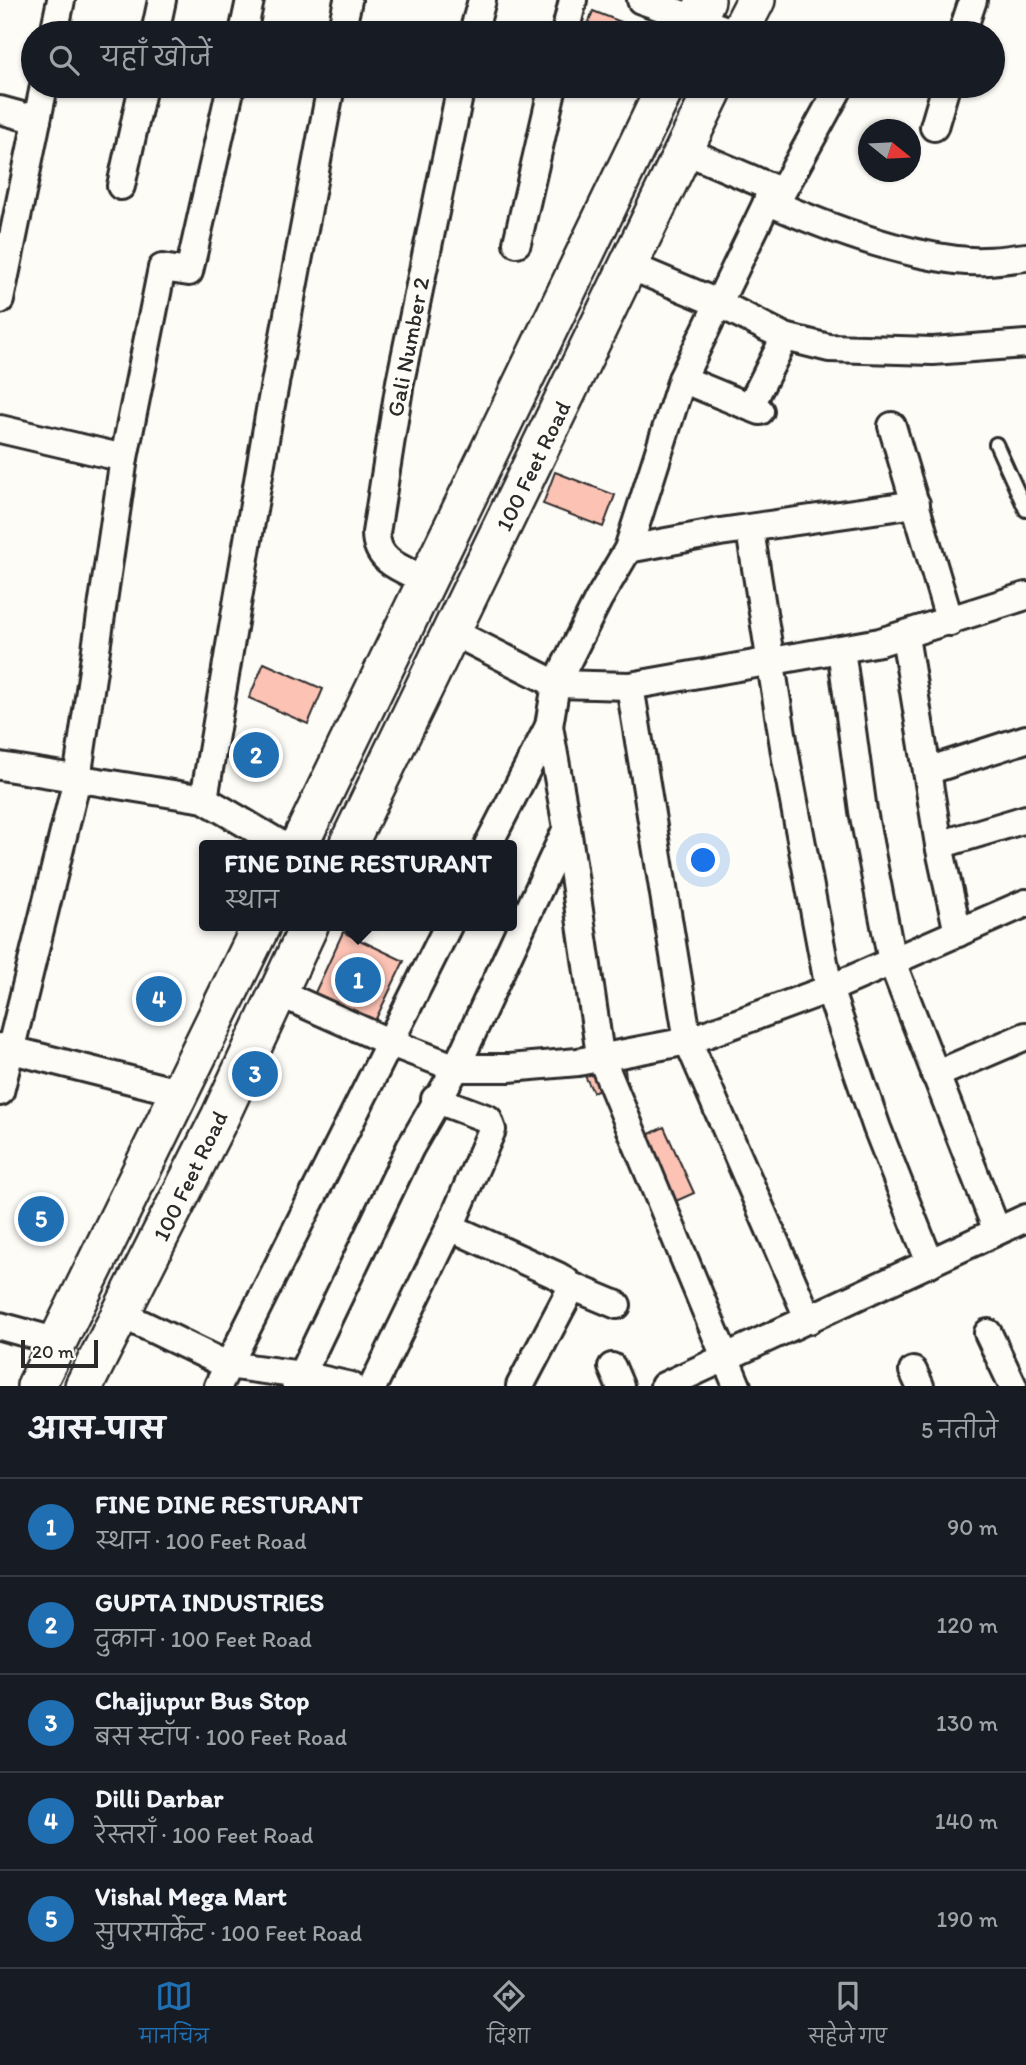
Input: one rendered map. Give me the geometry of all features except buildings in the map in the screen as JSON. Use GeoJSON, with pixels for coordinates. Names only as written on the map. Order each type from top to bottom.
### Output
{"type":"FeatureCollection","features":[{"type":"Feature","properties":{"kind":"main road"},"geometry":{"type":"LineString","coordinates":[[744,21],[756,0]]}},
{"type":"Feature","properties":{"kind":"main road","name":"100 Feet Road"},"geometry":{"type":"LineString","coordinates":[[301,840],[660,98]]}},
{"type":"Feature","properties":{"kind":"main road","name":"100 Feet Road"},"geometry":{"type":"LineString","coordinates":[[350,840],[710,98]]}},
{"type":"Feature","properties":{"kind":"main road"},"geometry":{"type":"LineString","coordinates":[[419,596],[453,632]]}},
{"type":"Feature","properties":{"kind":"main road","name":"100 Feet Road"},"geometry":{"type":"LineString","coordinates":[[36,1386],[259,931]]}},
{"type":"Feature","properties":{"kind":"main road","name":"100 Feet Road"},"geometry":{"type":"LineString","coordinates":[[85,1386],[220,1117],[307,931]]}},
{"type":"Feature","properties":{"kind":"street"},"geometry":{"type":"LineString","coordinates":[[57,21],[61,0]]}},
{"type":"Feature","properties":{"kind":"street"},"geometry":{"type":"LineString","coordinates":[[158,21],[162,0]]}},
{"type":"Feature","properties":{"kind":"street"},"geometry":{"type":"LineString","coordinates":[[246,21],[250,0]]}},
{"type":"Feature","properties":{"kind":"street"},"geometry":{"type":"LineString","coordinates":[[344,21],[348,0]]}},
{"type":"Feature","properties":{"kind":"street"},"geometry":{"type":"LineString","coordinates":[[476,21],[482,0]]}},
{"type":"Feature","properties":{"kind":"street"},"geometry":{"type":"LineString","coordinates":[[568,21],[573,0]]}},
{"type":"Feature","properties":{"kind":"street"},"geometry":{"type":"LineString","coordinates":[[641,0],[698,18]]}},
{"type":"Feature","properties":{"kind":"street"},"geometry":{"type":"LineString","coordinates":[[966,21],[973,0]]}},
{"type":"Feature","properties":{"kind":"street"},"geometry":{"type":"LineString","coordinates":[[0,300],[42,98]]}},
{"type":"Feature","properties":{"kind":"street"},"geometry":{"type":"LineString","coordinates":[[121,186],[140,98]]}},
{"type":"Feature","properties":{"kind":"street"},"geometry":{"type":"LineString","coordinates":[[0,1092],[5,1048],[77,779],[124,458],[162,268],[189,272],[228,98]]}},
{"type":"Feature","properties":{"kind":"street"},"geometry":{"type":"LineString","coordinates":[[204,799],[270,410],[329,98]]}},
{"type":"Feature","properties":{"kind":"street","name":"Gali Number 2"},"geometry":{"type":"LineString","coordinates":[[419,596],[382,557],[376,548],[376,533],[400,382],[459,98]]}},
{"type":"Feature","properties":{"kind":"street"},"geometry":{"type":"LineString","coordinates":[[517,243],[550,98]]}},
{"type":"Feature","properties":{"kind":"street"},"geometry":{"type":"LineString","coordinates":[[491,840],[549,726],[556,684],[598,600],[628,549],[682,379],[771,195],[782,192],[833,98]]}},
{"type":"Feature","properties":{"kind":"street"},"geometry":{"type":"LineString","coordinates":[[934,127],[942,98]]}},
{"type":"Feature","properties":{"kind":"street"},"geometry":{"type":"LineString","coordinates":[[0,110],[37,120]]}},
{"type":"Feature","properties":{"kind":"street"},"geometry":{"type":"LineString","coordinates":[[686,151],[847,233],[957,260],[991,261],[1026,257]]}},
{"type":"Feature","properties":{"kind":"street"},"geometry":{"type":"LineString","coordinates":[[630,266],[720,303],[785,338],[829,348],[933,351],[1026,344]]}},
{"type":"Feature","properties":{"kind":"street"},"geometry":{"type":"LineString","coordinates":[[682,379],[755,409],[785,338]]}},
{"type":"Feature","properties":{"kind":"street"},"geometry":{"type":"LineString","coordinates":[[892,426],[950,622]]}},
{"type":"Feature","properties":{"kind":"street"},"geometry":{"type":"LineString","coordinates":[[0,429],[124,458]]}},
{"type":"Feature","properties":{"kind":"street"},"geometry":{"type":"LineString","coordinates":[[628,549],[916,504]]}},
{"type":"Feature","properties":{"kind":"street"},"geometry":{"type":"LineString","coordinates":[[750,530],[808,891],[829,989],[877,1128],[930,1263]]}},
{"type":"Feature","properties":{"kind":"street"},"geometry":{"type":"LineString","coordinates":[[453,632],[556,684],[630,686],[905,636],[1026,596]]}},
{"type":"Feature","properties":{"kind":"street"},"geometry":{"type":"LineString","coordinates":[[905,636],[939,845],[958,933]]}},
{"type":"Feature","properties":{"kind":"street"},"geometry":{"type":"LineString","coordinates":[[841,649],[863,811],[892,962],[997,1231]]}},
{"type":"Feature","properties":{"kind":"street"},"geometry":{"type":"LineString","coordinates":[[630,686],[688,1041],[809,1320]]}},
{"type":"Feature","properties":{"kind":"street"},"geometry":{"type":"LineString","coordinates":[[549,726],[567,828],[600,1055],[737,1386]]}},
{"type":"Feature","properties":{"kind":"street"},"geometry":{"type":"LineString","coordinates":[[926,771],[1026,739]]}},
{"type":"Feature","properties":{"kind":"street"},"geometry":{"type":"LineString","coordinates":[[0,766],[204,799],[274,840]]}},
{"type":"Feature","properties":{"kind":"street"},"geometry":{"type":"LineString","coordinates":[[939,845],[1026,819]]}},
{"type":"Feature","properties":{"kind":"street"},"geometry":{"type":"LineString","coordinates":[[299,1380],[435,1100],[456,1068],[567,828]]}},
{"type":"Feature","properties":{"kind":"street"},"geometry":{"type":"LineString","coordinates":[[277,992],[391,1043],[456,1068],[509,1068],[578,1062],[600,1055],[688,1041],[829,989],[1026,903]]}},
{"type":"Feature","properties":{"kind":"street"},"geometry":{"type":"LineString","coordinates":[[223,1376],[446,931]]}},
{"type":"Feature","properties":{"kind":"street"},"geometry":{"type":"LineString","coordinates":[[935,1075],[1026,1036]]}},
{"type":"Feature","properties":{"kind":"street"},"geometry":{"type":"LineString","coordinates":[[5,1048],[162,1088]]}},
{"type":"Feature","properties":{"kind":"street"},"geometry":{"type":"LineString","coordinates":[[373,1386],[450,1227],[493,1126],[488,1119],[435,1100]]}},
{"type":"Feature","properties":{"kind":"street"},"geometry":{"type":"LineString","coordinates":[[664,1386],[1026,1218]]}},
{"type":"Feature","properties":{"kind":"street"},"geometry":{"type":"LineString","coordinates":[[450,1227],[558,1276],[569,1285],[617,1305]]}},
{"type":"Feature","properties":{"kind":"street"},"geometry":{"type":"LineString","coordinates":[[520,1386],[570,1291],[569,1285]]}},
{"type":"Feature","properties":{"kind":"street"},"geometry":{"type":"LineString","coordinates":[[121,1314],[223,1376],[351,1386]]}},
{"type":"Feature","properties":{"kind":"street"},"geometry":{"type":"LineString","coordinates":[[0,1326],[59,1342]]}},
{"type":"Feature","properties":{"kind":"street"},"geometry":{"type":"LineString","coordinates":[[988,1333],[1013,1386]]}},
{"type":"Feature","properties":{"kind":"lane"},"geometry":{"type":"LineString","coordinates":[[996,444],[1026,510]]}},
{"type":"Feature","properties":{"kind":"place","name":"GUPTA INDUSTRIES"},"geometry":{"type":"Point","coordinates":[256,755]}},
{"type":"Feature","properties":{"kind":"place","name":"FINE DINE RESTURANT"},"geometry":{"type":"Point","coordinates":[358,980]}},
{"type":"Feature","properties":{"kind":"place","name":"Dilli Darbar"},"geometry":{"type":"Point","coordinates":[159,999]}},
{"type":"Feature","properties":{"kind":"place","name":"Chajjupur Bus Stop"},"geometry":{"type":"Point","coordinates":[255,1074]}},
{"type":"Feature","properties":{"kind":"place","name":"Vishal Mega Mart"},"geometry":{"type":"Point","coordinates":[41,1219]}}]}
